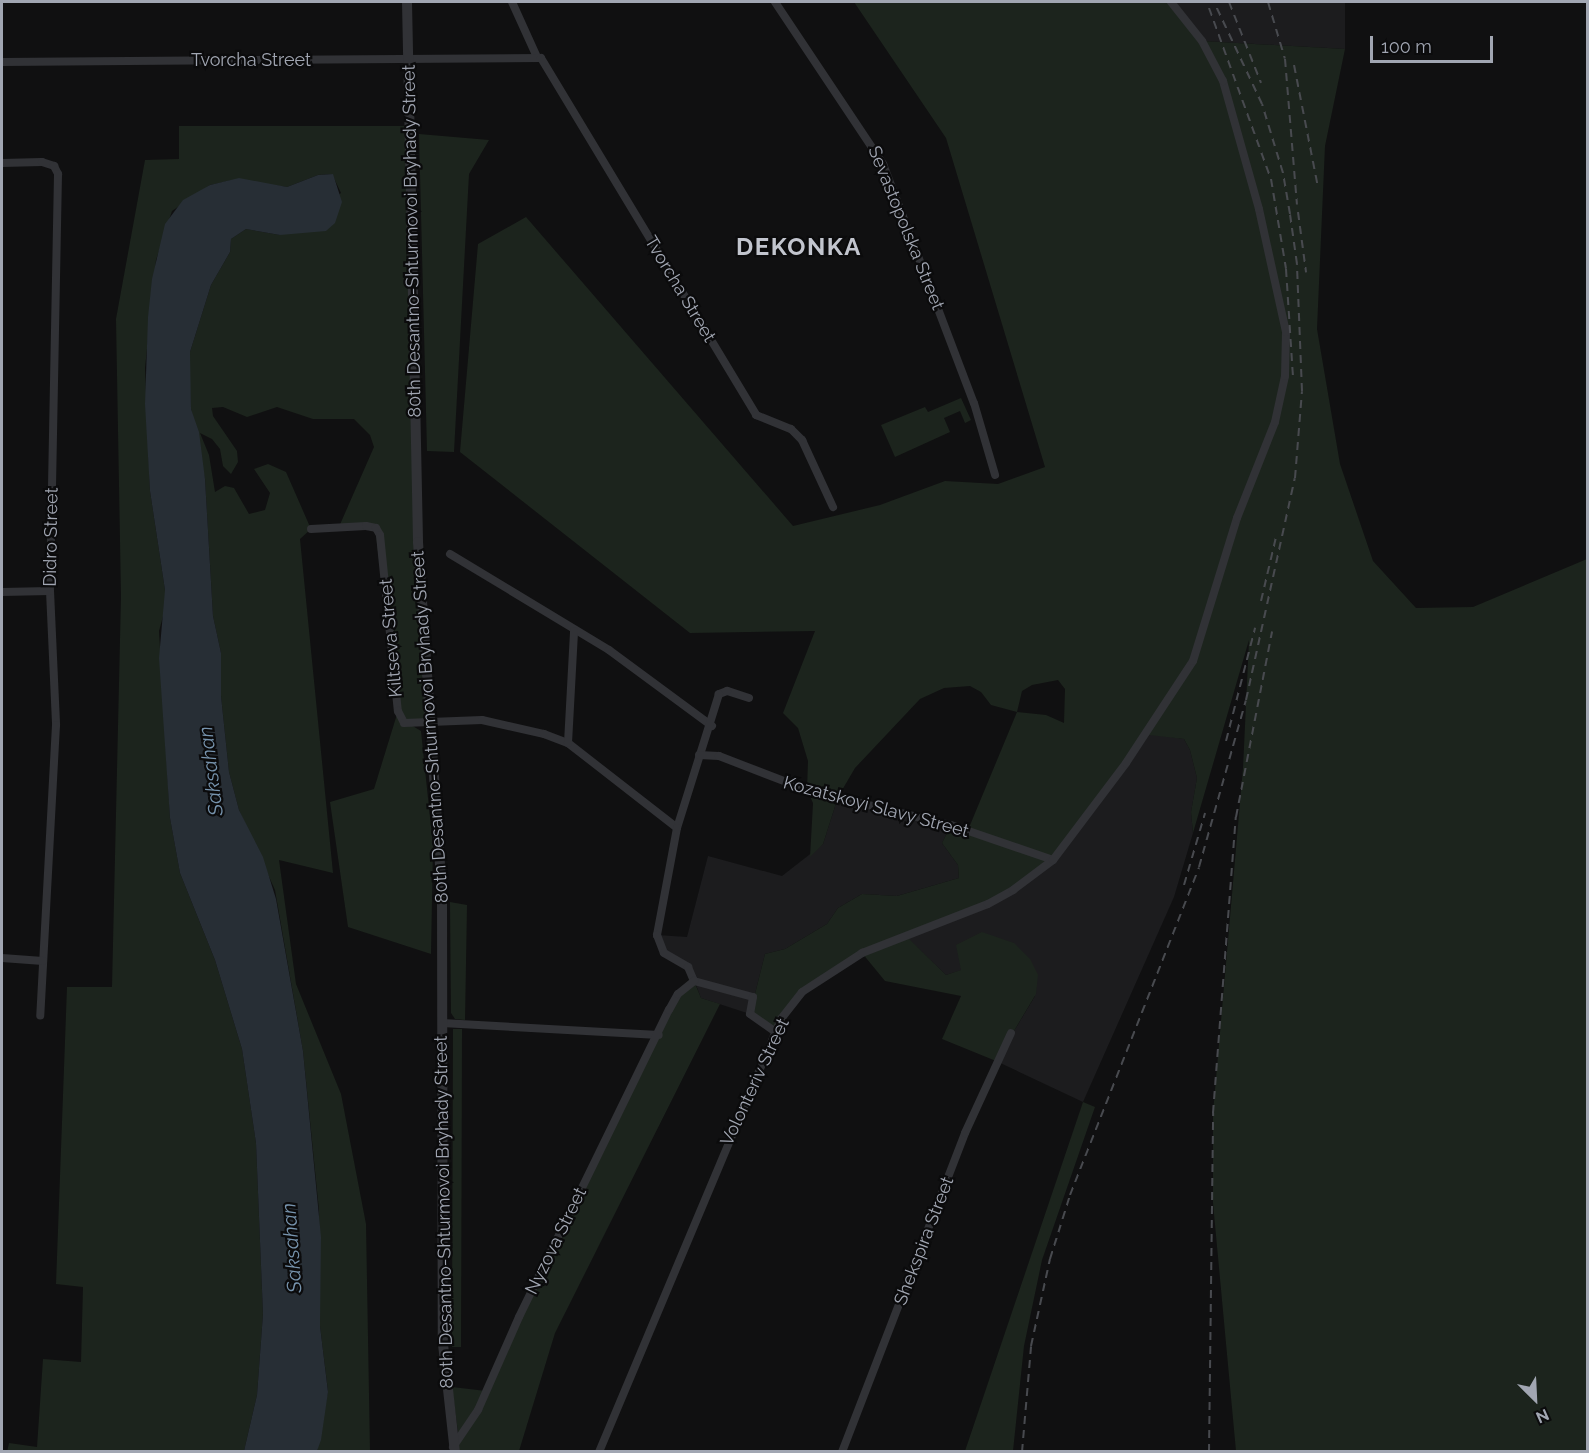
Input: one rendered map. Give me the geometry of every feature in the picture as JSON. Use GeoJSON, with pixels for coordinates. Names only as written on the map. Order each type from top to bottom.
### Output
{"type":"FeatureCollection","features":[{"type":"Feature","properties":{"kind":"street","name":"80th Desantno-Shturmovoi Bryhady Street"},"geometry":{"type":"LineString","coordinates":[[407,2],[418,542],[432,722],[442,897],[443,1344],[454,1449]]}},
{"type":"Feature","properties":{"kind":"street","name":"Tvorcha Street"},"geometry":{"type":"LineString","coordinates":[[512,2],[537,57]]}},
{"type":"Feature","properties":{"kind":"street","name":"Sevastopolska Street"},"geometry":{"type":"LineString","coordinates":[[775,2],[883,164],[974,403],[995,475]]}},
{"type":"Feature","properties":{"kind":"street","name":"Volonteriv Street"},"geometry":{"type":"LineString","coordinates":[[599,1452],[774,1031],[802,992],[852,958],[987,904],[1013,890],[1053,860],[1126,763],[1193,661],[1237,518],[1275,422],[1285,376],[1286,333],[1274,270],[1223,81],[1202,41],[1171,2]]}},
{"type":"Feature","properties":{"kind":"street","name":"Tvorcha Street"},"geometry":{"type":"LineString","coordinates":[[2,62],[537,57],[546,62],[756,415],[791,429],[802,440],[833,507]]}},
{"type":"Feature","properties":{"kind":"street","name":"Didro Street"},"geometry":{"type":"LineString","coordinates":[[2,163],[42,162],[54,166],[58,174],[50,591],[56,725],[40,1016]]}},
{"type":"Feature","properties":{"kind":"street","name":"Kiltseva Street"},"geometry":{"type":"LineString","coordinates":[[311,529],[366,526],[375,528],[381,535],[400,719],[411,724],[482,720],[544,734],[568,743],[677,828]]}},
{"type":"Feature","properties":{"kind":"street"},"geometry":{"type":"LineString","coordinates":[[450,554],[574,632],[609,650],[712,726]]}},
{"type":"Feature","properties":{"kind":"street"},"geometry":{"type":"LineString","coordinates":[[2,592],[50,591]]}},
{"type":"Feature","properties":{"kind":"street"},"geometry":{"type":"LineString","coordinates":[[568,743],[574,632]]}},
{"type":"Feature","properties":{"kind":"street"},"geometry":{"type":"LineString","coordinates":[[750,698],[722,692],[712,726],[699,755],[677,828],[657,935],[664,953],[688,967],[694,981],[753,997],[750,1014],[774,1031]]}},
{"type":"Feature","properties":{"kind":"street","name":"Kozatskoyi Slavy Street"},"geometry":{"type":"LineString","coordinates":[[699,755],[718,756],[807,790],[951,825],[1053,860]]}},
{"type":"Feature","properties":{"kind":"street"},"geometry":{"type":"LineString","coordinates":[[2,958],[43,961]]}},
{"type":"Feature","properties":{"kind":"street","name":"Nyzova Street"},"geometry":{"type":"LineString","coordinates":[[454,1449],[478,1410],[519,1317],[678,994],[694,981]]}},
{"type":"Feature","properties":{"kind":"street"},"geometry":{"type":"LineString","coordinates":[[442,1023],[659,1035]]}},
{"type":"Feature","properties":{"kind":"street","name":"Shekspira Street"},"geometry":{"type":"LineString","coordinates":[[842,1452],[965,1133],[1011,1034]]}},
{"type":"Feature","properties":{"kind":"shaded area"},"geometry":{"type":"Polygon","coordinates":[[[854,2],[1171,2],[1202,41],[1345,49],[1325,146],[1317,329],[1340,464],[1373,561],[1416,608],[1473,607],[1587,559],[1587,1451],[1236,1451],[1213,1203],[1213,1113],[1243,768],[1249,640],[1193,833],[1191,812],[1197,778],[1190,750],[1184,739],[1149,735],[1066,846],[1013,890],[905,935],[946,975],[961,970],[956,945],[982,932],[1014,943],[1030,959],[1038,975],[1036,994],[996,1061],[942,1039],[961,996],[885,981],[862,953],[802,992],[774,1031],[750,1014],[765,954],[785,949],[827,924],[838,908],[862,894],[897,896],[959,878],[958,865],[942,843],[951,825],[968,830],[1017,712],[991,705],[981,692],[970,686],[944,688],[920,699],[855,768],[838,797],[823,844],[810,857],[813,803],[807,790],[808,761],[798,728],[783,713],[815,631],[690,633],[460,452],[478,244],[526,217],[793,526],[880,505],[945,481],[998,484],[1045,467],[946,138],[854,2]],[[1058,680],[1032,685],[1022,691],[1017,712],[1046,715],[1064,723],[1065,689],[1058,680]]]}},
{"type":"Feature","properties":{"kind":"shaded area"},"geometry":{"type":"Polygon","coordinates":[[[1169,2],[1345,2],[1345,49],[1202,41],[1169,2]]]}},
{"type":"Feature","properties":{"kind":"shaded area"},"geometry":{"type":"Polygon","coordinates":[[[179,126],[410,126],[416,454],[432,722],[411,725],[421,731],[433,846],[431,954],[348,927],[330,802],[374,789],[398,711],[375,528],[338,529],[374,447],[370,435],[354,419],[313,419],[277,407],[247,417],[223,407],[212,408],[213,416],[237,451],[238,462],[231,474],[223,466],[220,449],[212,439],[200,433],[209,455],[215,492],[225,486],[234,488],[249,514],[265,510],[270,493],[254,469],[268,464],[286,472],[311,529],[300,539],[333,873],[279,860],[296,984],[341,1094],[366,1224],[370,1451],[317,1451],[328,1391],[320,1326],[319,1210],[303,1051],[275,890],[239,810],[229,772],[221,696],[221,653],[213,616],[205,479],[191,409],[189,369],[190,352],[211,285],[230,252],[231,239],[246,229],[280,235],[341,193],[332,174],[318,175],[287,187],[233,180],[210,185],[172,211],[156,260],[145,368],[150,491],[165,590],[165,609],[159,631],[170,818],[180,873],[215,960],[242,1049],[256,1143],[263,1314],[257,1395],[244,1451],[7,1452],[9,1443],[37,1447],[43,1359],[81,1362],[83,1287],[56,1284],[67,987],[112,987],[121,596],[116,319],[145,160],[179,159],[179,126]]]}},
{"type":"Feature","properties":{"kind":"shaded area"},"geometry":{"type":"Polygon","coordinates":[[[419,134],[489,140],[469,174],[454,452],[427,451],[419,134]]]}},
{"type":"Feature","properties":{"kind":"shaded area"},"geometry":{"type":"Polygon","coordinates":[[[961,398],[971,420],[965,423],[960,411],[944,418],[950,432],[895,457],[881,425],[925,407],[928,412],[961,398]]]}},
{"type":"Feature","properties":{"kind":"shaded area"},"geometry":{"type":"Polygon","coordinates":[[[1146,733],[1184,739],[1190,750],[1197,778],[1191,812],[1193,833],[1174,897],[1083,1102],[996,1061],[1035,996],[962,970],[946,975],[904,935],[1146,733]]]}},
{"type":"Feature","properties":{"kind":"shaded area"},"geometry":{"type":"Polygon","coordinates":[[[838,797],[951,825],[942,843],[958,865],[959,878],[897,896],[862,894],[838,908],[827,924],[785,949],[765,954],[750,1014],[701,998],[691,972],[671,960],[657,935],[687,937],[708,856],[782,876],[823,844],[838,797]]]}},
{"type":"Feature","properties":{"kind":"shaded area"},"geometry":{"type":"Polygon","coordinates":[[[450,902],[467,905],[465,1020],[455,1019],[451,1013],[450,902]]]}},
{"type":"Feature","properties":{"kind":"shaded area"},"geometry":{"type":"Polygon","coordinates":[[[694,981],[701,998],[720,1004],[555,1333],[519,1451],[455,1451],[458,1432],[452,1387],[486,1391],[669,1010],[694,981]]]}},
{"type":"Feature","properties":{"kind":"shaded area"},"geometry":{"type":"Polygon","coordinates":[[[453,1029],[462,1029],[461,1347],[452,1347],[453,1029]]]}},
{"type":"Feature","properties":{"kind":"shaded area"},"geometry":{"type":"Polygon","coordinates":[[[1083,1102],[1095,1107],[1042,1260],[1024,1346],[1013,1451],[965,1451],[1083,1102]]]}},
{"type":"Feature","properties":{"kind":"water","name":"Saksahan"},"geometry":{"type":"Polygon","coordinates":[[[333,174],[342,202],[335,223],[326,231],[280,235],[246,229],[231,239],[230,252],[211,285],[190,352],[191,409],[199,432],[205,479],[213,616],[221,653],[221,696],[229,772],[239,810],[263,857],[276,899],[303,1051],[321,1237],[320,1326],[328,1392],[321,1440],[317,1451],[244,1451],[257,1395],[263,1314],[256,1143],[242,1049],[215,960],[180,873],[170,818],[159,658],[165,590],[150,491],[145,404],[148,317],[152,279],[165,224],[183,200],[210,185],[239,178],[287,187],[318,175],[333,174]]]}},
{"type":"Feature","properties":{"kind":"railway"},"geometry":{"type":"LineString","coordinates":[[1022,1452],[1031,1346],[1050,1259],[1070,1195],[1199,867],[1246,700],[1295,478],[1302,391],[1297,264],[1290,214],[1283,173],[1262,104],[1214,2]]}},
{"type":"Feature","properties":{"kind":"railway"},"geometry":{"type":"LineString","coordinates":[[1229,2],[1261,83]]}},
{"type":"Feature","properties":{"kind":"railway"},"geometry":{"type":"LineString","coordinates":[[1268,2],[1285,59],[1297,205]]}},
{"type":"Feature","properties":{"kind":"railway"},"geometry":{"type":"LineString","coordinates":[[1209,8],[1271,179],[1286,269],[1293,376]]}},
{"type":"Feature","properties":{"kind":"railway"},"geometry":{"type":"LineString","coordinates":[[1294,65],[1318,187]]}},
{"type":"Feature","properties":{"kind":"railway"},"geometry":{"type":"LineString","coordinates":[[1298,212],[1306,272]]}},
{"type":"Feature","properties":{"kind":"railway"},"geometry":{"type":"LineString","coordinates":[[1261,601],[1276,537]]}},
{"type":"Feature","properties":{"kind":"railway"},"geometry":{"type":"LineString","coordinates":[[1226,741],[1255,628]]}},
{"type":"Feature","properties":{"kind":"railway"},"geometry":{"type":"LineString","coordinates":[[1209,1452],[1213,1113],[1236,817],[1272,631]]}},
{"type":"Feature","properties":{"kind":"railway"},"geometry":{"type":"LineString","coordinates":[[1184,885],[1205,813]]}},
{"type":"Feature","properties":{"kind":"district","name":"DEKONKA"},"geometry":{"type":"Point","coordinates":[799,247]}}]}
